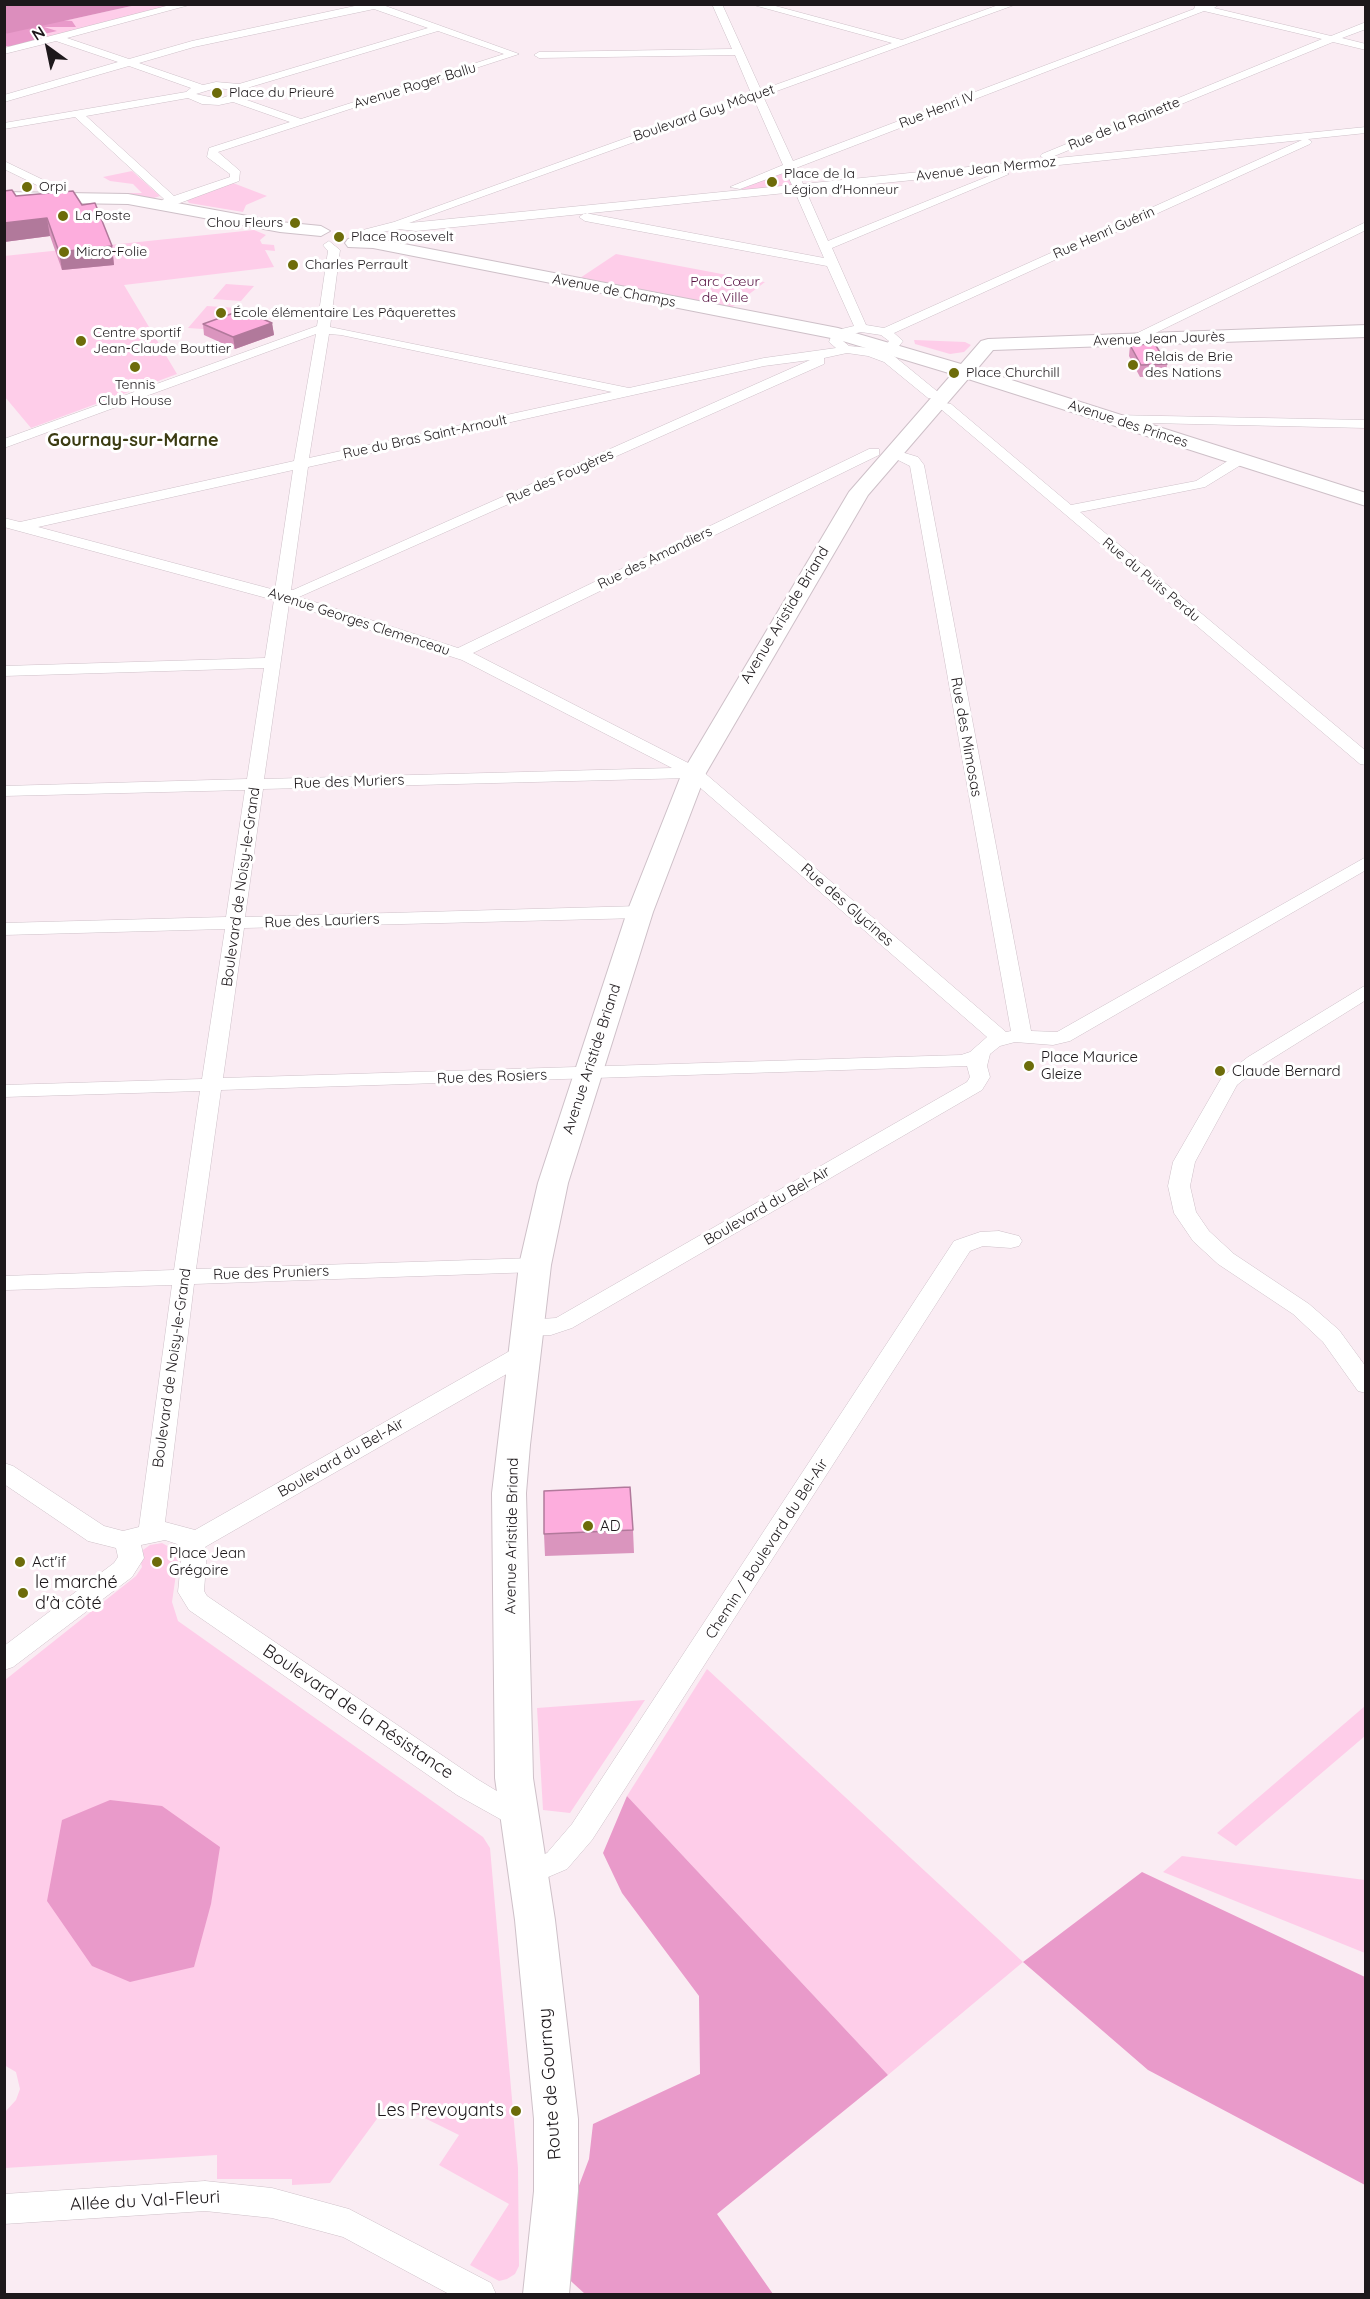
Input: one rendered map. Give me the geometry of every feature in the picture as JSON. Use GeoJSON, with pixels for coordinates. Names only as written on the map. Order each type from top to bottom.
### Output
{"type":"FeatureCollection","features":[{"type":"Feature","properties":{"kind":"main road"},"geometry":{"type":"LineString","coordinates":[[8,201],[36,197],[166,203],[280,227],[362,239]]}},
{"type":"Feature","properties":{"kind":"main road"},"geometry":{"type":"LineString","coordinates":[[8,201],[63,199]]}},
{"type":"Feature","properties":{"kind":"main road","name":"Avenue de Champs"},"geometry":{"type":"LineString","coordinates":[[362,239],[840,345],[888,340]]}},
{"type":"Feature","properties":{"kind":"main road","name":"Avenue Jean Jaurès"},"geometry":{"type":"LineString","coordinates":[[988,345],[1365,331]]}},
{"type":"Feature","properties":{"kind":"main road","name":"Avenue des Princes"},"geometry":{"type":"LineString","coordinates":[[888,340],[964,371],[1365,500]]}},
{"type":"Feature","properties":{"kind":"main road","name":"Avenue Aristide Briand"},"geometry":{"type":"LineString","coordinates":[[527,1874],[518,1818],[511,1716],[509,1493],[524,1341],[535,1265],[553,1183],[586,1074],[640,912],[694,773],[859,492],[882,458],[938,401],[988,345]]}},
{"type":"Feature","properties":{"kind":"main road","name":"Route de Gournay"},"geometry":{"type":"LineString","coordinates":[[527,1874],[535,1920],[556,2119],[556,2191],[546,2295]]}},
{"type":"Feature","properties":{"kind":"street"},"geometry":{"type":"LineString","coordinates":[[4,51],[188,4]]}},
{"type":"Feature","properties":{"kind":"street"},"geometry":{"type":"LineString","coordinates":[[717,4],[861,328],[888,340]]}},
{"type":"Feature","properties":{"kind":"street"},"geometry":{"type":"LineString","coordinates":[[755,4],[902,44]]}},
{"type":"Feature","properties":{"kind":"street"},"geometry":{"type":"LineString","coordinates":[[971,4],[994,10]]}},
{"type":"Feature","properties":{"kind":"street","name":"Boulevard Guy Môquet"},"geometry":{"type":"LineString","coordinates":[[398,225],[404,220],[1012,4]]}},
{"type":"Feature","properties":{"kind":"street"},"geometry":{"type":"LineString","coordinates":[[1186,4],[1365,47]]}},
{"type":"Feature","properties":{"kind":"street","name":"Rue Henri IV"},"geometry":{"type":"LineString","coordinates":[[710,197],[1215,4]]}},
{"type":"Feature","properties":{"kind":"street"},"geometry":{"type":"LineString","coordinates":[[4,99],[247,31],[371,5],[526,55],[738,52]]}},
{"type":"Feature","properties":{"kind":"street","name":"Rue de la Rainette"},"geometry":{"type":"LineString","coordinates":[[826,246],[1365,25]]}},
{"type":"Feature","properties":{"kind":"street"},"geometry":{"type":"LineString","coordinates":[[55,37],[200,87],[224,85],[239,87],[437,28]]}},
{"type":"Feature","properties":{"kind":"street","name":"Avenue Roger Ballu"},"geometry":{"type":"LineString","coordinates":[[166,203],[235,179],[236,173],[211,155],[213,150],[498,60],[526,55]]}},
{"type":"Feature","properties":{"kind":"street"},"geometry":{"type":"LineString","coordinates":[[4,126],[189,95],[200,87]]}},
{"type":"Feature","properties":{"kind":"street"},"geometry":{"type":"LineString","coordinates":[[189,95],[196,100],[210,102],[235,99],[245,92],[239,87]]}},
{"type":"Feature","properties":{"kind":"street"},"geometry":{"type":"LineString","coordinates":[[235,99],[300,122]]}},
{"type":"Feature","properties":{"kind":"street"},"geometry":{"type":"LineString","coordinates":[[78,114],[166,203]]}},
{"type":"Feature","properties":{"kind":"street","name":"Rue Henri Guérin"},"geometry":{"type":"LineString","coordinates":[[888,340],[1355,120]]}},
{"type":"Feature","properties":{"kind":"street","name":"Avenue Jean Mermoz"},"geometry":{"type":"LineString","coordinates":[[398,225],[416,227],[1365,130]]}},
{"type":"Feature","properties":{"kind":"street"},"geometry":{"type":"LineString","coordinates":[[4,164],[56,190],[63,199]]}},
{"type":"Feature","properties":{"kind":"street"},"geometry":{"type":"LineString","coordinates":[[560,212],[832,263]]}},
{"type":"Feature","properties":{"kind":"street"},"geometry":{"type":"LineString","coordinates":[[362,239],[398,225]]}},
{"type":"Feature","properties":{"kind":"street"},"geometry":{"type":"LineString","coordinates":[[1130,340],[1365,225]]}},
{"type":"Feature","properties":{"kind":"street","name":"Boulevard de Noisy-le-Grand"},"geometry":{"type":"LineString","coordinates":[[4,1660],[128,1566],[131,1558],[128,1543],[141,1535],[184,1275],[334,255],[328,233]]}},
{"type":"Feature","properties":{"kind":"street"},"geometry":{"type":"LineString","coordinates":[[840,345],[861,328]]}},
{"type":"Feature","properties":{"kind":"street"},"geometry":{"type":"LineString","coordinates":[[4,444],[307,330],[322,329],[630,392]]}},
{"type":"Feature","properties":{"kind":"street"},"geometry":{"type":"LineString","coordinates":[[840,345],[870,352],[888,340]]}},
{"type":"Feature","properties":{"kind":"street","name":"Rue du Bras Saint-Arnoult"},"geometry":{"type":"LineString","coordinates":[[4,530],[840,345]]}},
{"type":"Feature","properties":{"kind":"street","name":"Rue des Fougères"},"geometry":{"type":"LineString","coordinates":[[282,597],[298,594],[840,345]]}},
{"type":"Feature","properties":{"kind":"street","name":"Rue du Puits Perdu"},"geometry":{"type":"LineString","coordinates":[[870,352],[889,358],[1365,760]]}},
{"type":"Feature","properties":{"kind":"street"},"geometry":{"type":"LineString","coordinates":[[1111,419],[1365,424]]}},
{"type":"Feature","properties":{"kind":"street","name":"Rue des Amandiers"},"geometry":{"type":"LineString","coordinates":[[459,654],[852,462],[882,458]]}},
{"type":"Feature","properties":{"kind":"street","name":"Rue des Mimosas"},"geometry":{"type":"LineString","coordinates":[[882,458],[913,460],[917,465],[1022,1036]]}},
{"type":"Feature","properties":{"kind":"street"},"geometry":{"type":"LineString","coordinates":[[1068,510],[1200,484],[1239,460]]}},
{"type":"Feature","properties":{"kind":"street","name":"Avenue Georges Clemenceau"},"geometry":{"type":"LineString","coordinates":[[4,522],[282,597],[459,654],[694,773]]}},
{"type":"Feature","properties":{"kind":"street"},"geometry":{"type":"LineString","coordinates":[[4,671],[273,663]]}},
{"type":"Feature","properties":{"kind":"street","name":"Rue des Muriers"},"geometry":{"type":"LineString","coordinates":[[4,791],[694,773]]}},
{"type":"Feature","properties":{"kind":"street","name":"Rue des Glycines"},"geometry":{"type":"LineString","coordinates":[[694,773],[1000,1038]]}},
{"type":"Feature","properties":{"kind":"street"},"geometry":{"type":"LineString","coordinates":[[979,1056],[984,1047],[1000,1038],[1022,1036],[1053,1039],[1068,1034],[1365,862]]}},
{"type":"Feature","properties":{"kind":"street","name":"Rue des Lauriers"},"geometry":{"type":"LineString","coordinates":[[4,929],[640,912]]}},
{"type":"Feature","properties":{"kind":"street"},"geometry":{"type":"LineString","coordinates":[[1365,991],[1255,1061],[1229,1081],[1184,1162],[1179,1186],[1185,1213],[1201,1236],[1226,1259],[1300,1309],[1331,1336],[1365,1385]]}},
{"type":"Feature","properties":{"kind":"street","name":"Rue des Rosiers"},"geometry":{"type":"LineString","coordinates":[[4,1091],[962,1062],[979,1056]]}},
{"type":"Feature","properties":{"kind":"street","name":"Boulevard du Bel-Air"},"geometry":{"type":"LineString","coordinates":[[191,1544],[524,1341],[564,1323],[975,1086],[980,1077],[977,1066],[979,1056]]}},
{"type":"Feature","properties":{"kind":"street","name":"Chemin / Boulevard du Bel-Air"},"geometry":{"type":"LineString","coordinates":[[527,1874],[557,1861],[582,1832],[962,1246],[980,1239],[999,1238],[1011,1241]]}},
{"type":"Feature","properties":{"kind":"street","name":"Rue des Pruniers"},"geometry":{"type":"LineString","coordinates":[[5,1281],[535,1265]]}},
{"type":"Feature","properties":{"kind":"street"},"geometry":{"type":"LineString","coordinates":[[4,1472],[97,1534],[115,1539],[177,1533],[186,1537],[191,1544]]}},
{"type":"Feature","properties":{"kind":"street","name":"Boulevard de la Résistance"},"geometry":{"type":"LineString","coordinates":[[191,1544],[195,1557],[190,1580],[191,1592],[198,1603],[457,1780],[518,1818]]}},
{"type":"Feature","properties":{"kind":"street","name":"Allée du Val-Fleuri"},"geometry":{"type":"LineString","coordinates":[[4,2209],[205,2196],[272,2203],[349,2224],[480,2295]]}},
{"type":"Feature","properties":{"kind":"green space"},"geometry":{"type":"Polygon","coordinates":[[[136,5],[180,5],[5,50],[4,34],[136,5]]]}},
{"type":"Feature","properties":{"kind":"green space"},"geometry":{"type":"Polygon","coordinates":[[[132,171],[160,196],[154,198],[105,193],[142,193],[133,184],[110,181],[103,177],[132,171]]]}},
{"type":"Feature","properties":{"kind":"green space"},"geometry":{"type":"Polygon","coordinates":[[[780,173],[787,174],[792,185],[746,191],[741,189],[780,173]]]}},
{"type":"Feature","properties":{"kind":"green space"},"geometry":{"type":"Polygon","coordinates":[[[233,183],[267,196],[246,205],[243,212],[189,203],[186,199],[233,183]]]}},
{"type":"Feature","properties":{"kind":"green space","name":"Centre sportif Jean-Claude Bouttier"},"geometry":{"type":"Polygon","coordinates":[[[254,230],[266,235],[260,240],[262,244],[274,245],[275,251],[265,250],[274,267],[124,285],[177,374],[31,428],[5,397],[4,256],[254,230]]]}},
{"type":"Feature","properties":{"kind":"green space","name":"Parc Cœur de Ville"},"geometry":{"type":"Polygon","coordinates":[[[616,254],[765,282],[731,308],[580,278],[616,254]]]}},
{"type":"Feature","properties":{"kind":"green space"},"geometry":{"type":"Polygon","coordinates":[[[226,284],[254,286],[241,301],[213,299],[226,284]]]}},
{"type":"Feature","properties":{"kind":"green space"},"geometry":{"type":"Polygon","coordinates":[[[207,306],[236,308],[217,330],[188,328],[207,306]]]}},
{"type":"Feature","properties":{"kind":"green space"},"geometry":{"type":"Polygon","coordinates":[[[914,340],[965,342],[971,345],[964,352],[950,354],[915,344],[914,340]]]}},
{"type":"Feature","properties":{"kind":"green space"},"geometry":{"type":"Polygon","coordinates":[[[162,1543],[171,1548],[178,1560],[172,1602],[178,1621],[483,1837],[490,1848],[518,2168],[519,2266],[515,2274],[507,2279],[499,2281],[470,2265],[509,2204],[439,2165],[459,2135],[390,2101],[330,2183],[292,2185],[292,2179],[217,2179],[217,2155],[5,2168],[5,2112],[16,2100],[20,2089],[16,2072],[4,2065],[5,1680],[136,1576],[142,1567],[140,1560],[143,1550],[150,1545],[162,1543]]]}},
{"type":"Feature","properties":{"kind":"green space"},"geometry":{"type":"Polygon","coordinates":[[[707,1669],[1023,1962],[888,2075],[627,1796],[707,1669]]]}},
{"type":"Feature","properties":{"kind":"green space"},"geometry":{"type":"Polygon","coordinates":[[[645,1700],[570,1813],[543,1810],[537,1708],[645,1700]]]}},
{"type":"Feature","properties":{"kind":"green space"},"geometry":{"type":"Polygon","coordinates":[[[1365,1706],[1365,1736],[1236,1846],[1217,1833],[1365,1706]]]}},
{"type":"Feature","properties":{"kind":"green space"},"geometry":{"type":"Polygon","coordinates":[[[1182,1856],[1365,1880],[1365,1953],[1163,1872],[1182,1856]]]}},
{"type":"Feature","properties":{"kind":"shaded area"},"geometry":{"type":"Polygon","coordinates":[[[5,4],[136,5],[5,34],[5,4]]]}},
{"type":"Feature","properties":{"kind":"shaded area"},"geometry":{"type":"Polygon","coordinates":[[[59,20],[72,21],[76,27],[44,27],[57,31],[44,34],[29,30],[36,35],[36,40],[5,46],[5,34],[11,31],[59,20]]]}},
{"type":"Feature","properties":{"kind":"shaded area"},"geometry":{"type":"Polygon","coordinates":[[[627,1796],[888,2075],[717,2214],[773,2294],[585,2294],[550,2262],[589,2159],[593,2124],[700,2074],[699,1996],[622,1893],[603,1853],[627,1796]]]}},
{"type":"Feature","properties":{"kind":"shaded area"},"geometry":{"type":"Polygon","coordinates":[[[110,1800],[162,1806],[220,1847],[211,1904],[194,1967],[130,1982],[92,1966],[47,1901],[62,1820],[110,1800]]]}},
{"type":"Feature","properties":{"kind":"shaded area"},"geometry":{"type":"Polygon","coordinates":[[[1142,1872],[1365,1977],[1365,2185],[1148,2070],[1023,1962],[1142,1872]]]}},
{"type":"Feature","properties":{"kind":"building"},"geometry":{"type":"Polygon","coordinates":[[[12,190],[16,196],[73,191],[82,205],[95,203],[112,246],[59,252],[47,218],[4,223],[4,191],[12,190]]]}},
{"type":"Feature","properties":{"kind":"building"},"geometry":{"type":"Polygon","coordinates":[[[242,310],[272,323],[233,337],[203,324],[242,310]]]}},
{"type":"Feature","properties":{"kind":"building"},"geometry":{"type":"Polygon","coordinates":[[[1155,344],[1167,364],[1141,365],[1130,345],[1155,344]]]}},
{"type":"Feature","properties":{"kind":"building"},"geometry":{"type":"Polygon","coordinates":[[[630,1487],[633,1530],[544,1534],[544,1491],[630,1487]]]}},
{"type":"Feature","properties":{"kind":"place","name":"Place du Prieuré"},"geometry":{"type":"Point","coordinates":[217,93]}},
{"type":"Feature","properties":{"kind":"place","name":"Place de la Légion d'Honneur"},"geometry":{"type":"Point","coordinates":[772,182]}},
{"type":"Feature","properties":{"kind":"place","name":"Orpi"},"geometry":{"type":"Point","coordinates":[27,187]}},
{"type":"Feature","properties":{"kind":"place","name":"La Poste"},"geometry":{"type":"Point","coordinates":[63,216]}},
{"type":"Feature","properties":{"kind":"place","name":"Chou Fleurs"},"geometry":{"type":"Point","coordinates":[295,223]}},
{"type":"Feature","properties":{"kind":"place","name":"Place Roosevelt"},"geometry":{"type":"Point","coordinates":[339,237]}},
{"type":"Feature","properties":{"kind":"place","name":"Micro-Folie"},"geometry":{"type":"Point","coordinates":[64,252]}},
{"type":"Feature","properties":{"kind":"place","name":"Charles Perrault"},"geometry":{"type":"Point","coordinates":[293,265]}},
{"type":"Feature","properties":{"kind":"place","name":"École élémentaire Les Pâquerettes"},"geometry":{"type":"Point","coordinates":[221,313]}},
{"type":"Feature","properties":{"kind":"place","name":"Centre sportif Jean-Claude Bouttier"},"geometry":{"type":"Point","coordinates":[81,341]}},
{"type":"Feature","properties":{"kind":"place","name":"Relais de Brie des Nations"},"geometry":{"type":"Point","coordinates":[1133,365]}},
{"type":"Feature","properties":{"kind":"place","name":"Tennis Club House"},"geometry":{"type":"Point","coordinates":[135,367]}},
{"type":"Feature","properties":{"kind":"place","name":"Place Churchill"},"geometry":{"type":"Point","coordinates":[954,373]}},
{"type":"Feature","properties":{"kind":"place","name":"Place Maurice Gleize"},"geometry":{"type":"Point","coordinates":[1029,1066]}},
{"type":"Feature","properties":{"kind":"place","name":"Claude Bernard"},"geometry":{"type":"Point","coordinates":[1220,1071]}},
{"type":"Feature","properties":{"kind":"place","name":"AD"},"geometry":{"type":"Point","coordinates":[588,1526]}},
{"type":"Feature","properties":{"kind":"place","name":"Act'if"},"geometry":{"type":"Point","coordinates":[20,1562]}},
{"type":"Feature","properties":{"kind":"place","name":"Place Jean Grégoire"},"geometry":{"type":"Point","coordinates":[157,1562]}},
{"type":"Feature","properties":{"kind":"place","name":"le marché d'à côté"},"geometry":{"type":"Point","coordinates":[23,1593]}},
{"type":"Feature","properties":{"kind":"place","name":"Les Prevoyants"},"geometry":{"type":"Point","coordinates":[516,2111]}},
{"type":"Feature","properties":{"kind":"district","name":"Gournay-sur-Marne"},"geometry":{"type":"Point","coordinates":[133,441]}}]}
